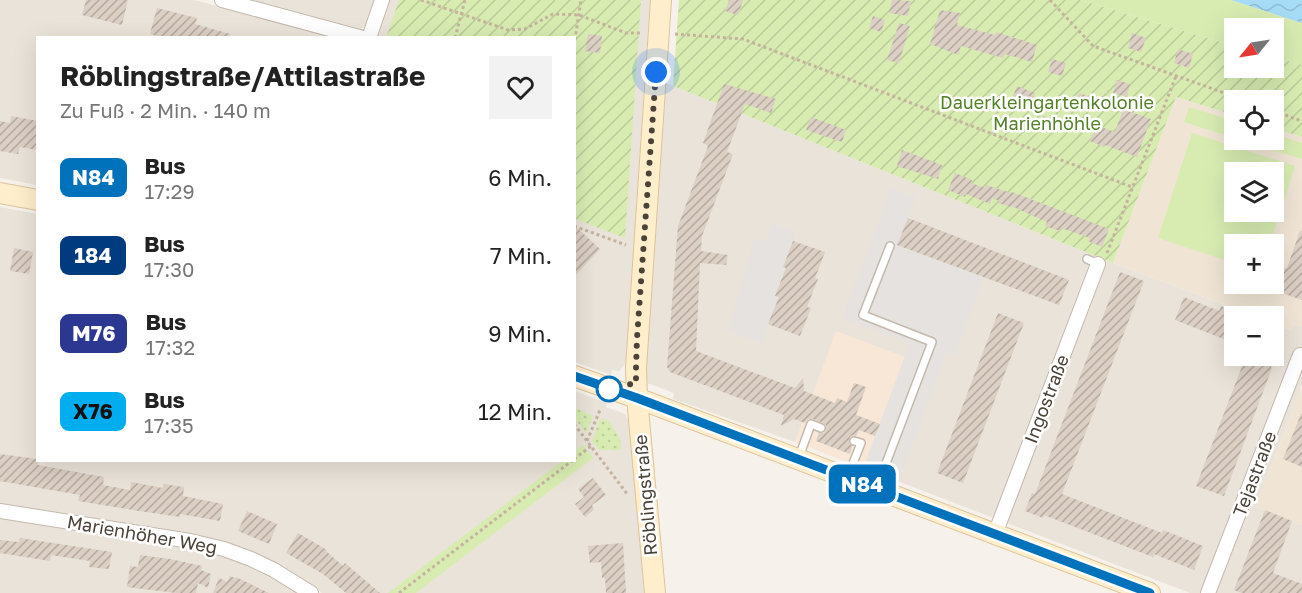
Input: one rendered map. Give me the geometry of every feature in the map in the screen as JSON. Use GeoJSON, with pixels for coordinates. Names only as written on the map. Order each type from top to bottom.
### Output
{"type":"FeatureCollection","features":[{"type":"Feature","properties":{"kind":"main road","name":"Röblingstraße"},"geometry":{"type":"LineString","coordinates":[[655,593],[636,368],[661,0]]}},
{"type":"Feature","properties":{"kind":"main road"},"geometry":{"type":"LineString","coordinates":[[0,193],[36,200]]}},
{"type":"Feature","properties":{"kind":"main road"},"geometry":{"type":"LineString","coordinates":[[576,377],[1150,593]]}},
{"type":"Feature","properties":{"kind":"street"},"geometry":{"type":"LineString","coordinates":[[222,0],[356,36]]}},
{"type":"Feature","properties":{"kind":"street"},"geometry":{"type":"LineString","coordinates":[[370,36],[382,0]]}},
{"type":"Feature","properties":{"kind":"street","name":"Ingostraße"},"geometry":{"type":"LineString","coordinates":[[995,534],[1097,258]]}},
{"type":"Feature","properties":{"kind":"street","name":"Tejastraße"},"geometry":{"type":"LineString","coordinates":[[1208,593],[1300,355]]}},
{"type":"Feature","properties":{"kind":"street","name":"Marienhöher Weg"},"geometry":{"type":"LineString","coordinates":[[0,511],[190,541],[224,549],[274,570],[311,593]]}},
{"type":"Feature","properties":{"kind":"lane"},"geometry":{"type":"LineString","coordinates":[[876,489],[932,342],[863,315],[891,246]]}},
{"type":"Feature","properties":{"kind":"lane"},"geometry":{"type":"LineString","coordinates":[[798,459],[811,424],[821,428]]}},
{"type":"Feature","properties":{"kind":"lane"},"geometry":{"type":"LineString","coordinates":[[847,478],[861,443],[854,441]]}},
{"type":"Feature","properties":{"kind":"path"},"geometry":{"type":"LineString","coordinates":[[422,0],[508,30],[525,29],[553,14],[579,15],[626,33],[642,33]]}},
{"type":"Feature","properties":{"kind":"path"},"geometry":{"type":"LineString","coordinates":[[456,36],[465,0]]}},
{"type":"Feature","properties":{"kind":"path"},"geometry":{"type":"LineString","coordinates":[[576,36],[581,0]]}},
{"type":"Feature","properties":{"kind":"path"},"geometry":{"type":"LineString","coordinates":[[1050,0],[1093,46],[1224,93]]}},
{"type":"Feature","properties":{"kind":"path"},"geometry":{"type":"LineString","coordinates":[[675,34],[743,39],[1132,187]]}},
{"type":"Feature","properties":{"kind":"path"},"geometry":{"type":"LineString","coordinates":[[1097,258],[1132,187],[1176,76]]}},
{"type":"Feature","properties":{"kind":"path"},"geometry":{"type":"LineString","coordinates":[[1284,115],[1302,121]]}},
{"type":"Feature","properties":{"kind":"path"},"geometry":{"type":"LineString","coordinates":[[576,227],[627,246]]}},
{"type":"Feature","properties":{"kind":"path"},"geometry":{"type":"LineString","coordinates":[[587,441],[600,410]]}},
{"type":"Feature","properties":{"kind":"path"},"geometry":{"type":"LineString","coordinates":[[576,427],[631,499]]}},
{"type":"Feature","properties":{"kind":"path"},"geometry":{"type":"LineString","coordinates":[[576,458],[591,446]]}},
{"type":"Feature","properties":{"kind":"path"},"geometry":{"type":"LineString","coordinates":[[399,593],[571,462]]}},
{"type":"Feature","properties":{"kind":"shaded area"},"geometry":{"type":"Polygon","coordinates":[[[0,0],[194,0],[332,36],[36,36],[36,185],[0,178],[0,0]]]}},
{"type":"Feature","properties":{"kind":"shaded area"},"geometry":{"type":"Polygon","coordinates":[[[247,0],[375,0],[366,25],[361,29],[247,0]]]}},
{"type":"Feature","properties":{"kind":"shaded area"},"geometry":{"type":"Polygon","coordinates":[[[389,0],[650,0],[626,359],[619,371],[612,370],[611,375],[576,362],[576,36],[377,36],[389,0]]]}},
{"type":"Feature","properties":{"kind":"shaded area"},"geometry":{"type":"Polygon","coordinates":[[[663,82],[1113,263],[1228,306],[1224,306],[1224,366],[1284,366],[1284,328],[1291,330],[1294,324],[1302,327],[1302,386],[1256,507],[1302,525],[1302,593],[1190,593],[863,468],[905,357],[836,332],[795,442],[673,399],[674,393],[647,383],[645,377],[663,82]]]}},
{"type":"Feature","properties":{"kind":"shaded area"},"geometry":{"type":"Polygon","coordinates":[[[1176,97],[1224,112],[1224,150],[1284,150],[1284,131],[1302,137],[1302,327],[1294,324],[1292,330],[1284,327],[1284,306],[1228,306],[1113,263],[1176,97]]]}},
{"type":"Feature","properties":{"kind":"shaded area"},"geometry":{"type":"Polygon","coordinates":[[[892,188],[916,197],[898,245],[983,277],[955,355],[947,352],[902,472],[866,460],[910,343],[842,318],[892,188]]]}},
{"type":"Feature","properties":{"kind":"shaded area"},"geometry":{"type":"Polygon","coordinates":[[[0,207],[36,214],[36,462],[576,462],[576,391],[607,403],[606,407],[625,414],[629,422],[644,593],[322,593],[283,568],[192,535],[0,504],[0,207]]]}},
{"type":"Feature","properties":{"kind":"shaded area"},"geometry":{"type":"Polygon","coordinates":[[[772,224],[795,231],[783,267],[786,268],[775,295],[779,297],[762,342],[728,332],[755,238],[767,241],[772,224]]]}},
{"type":"Feature","properties":{"kind":"shaded area"},"geometry":{"type":"Polygon","coordinates":[[[836,331],[905,357],[863,468],[795,442],[836,331]]]}},
{"type":"Feature","properties":{"kind":"shaded area"},"geometry":{"type":"Polygon","coordinates":[[[1302,386],[1302,525],[1256,507],[1302,386]]]}},
{"type":"Feature","properties":{"kind":"shaded area"},"geometry":{"type":"Polygon","coordinates":[[[0,518],[212,553],[249,566],[299,593],[0,593],[0,518]]]}},
{"type":"Feature","properties":{"kind":"green space"},"geometry":{"type":"Polygon","coordinates":[[[399,0],[641,0],[625,238],[576,219],[576,36],[387,36],[399,0]]]}},
{"type":"Feature","properties":{"kind":"green space","name":"Dauerkleingartenkolonie Marienhöhle"},"geometry":{"type":"Polygon","coordinates":[[[679,0],[1080,0],[1224,43],[1224,78],[1284,78],[1284,60],[1302,65],[1302,137],[1284,131],[1284,90],[1224,90],[1224,112],[1176,97],[1113,263],[673,86],[679,0]]]}},
{"type":"Feature","properties":{"kind":"green space"},"geometry":{"type":"Polygon","coordinates":[[[1080,0],[1231,0],[1302,23],[1302,65],[1284,60],[1284,18],[1224,18],[1224,43],[1080,0]]]}},
{"type":"Feature","properties":{"kind":"green space"},"geometry":{"type":"Polygon","coordinates":[[[1189,107],[1224,118],[1224,135],[1184,122],[1189,107]]]}},
{"type":"Feature","properties":{"kind":"green space"},"geometry":{"type":"Polygon","coordinates":[[[1192,133],[1224,143],[1224,150],[1245,150],[1283,162],[1224,162],[1224,222],[1277,222],[1273,234],[1224,234],[1224,260],[1158,238],[1192,133]]]}},
{"type":"Feature","properties":{"kind":"green space"},"geometry":{"type":"Polygon","coordinates":[[[1284,137],[1302,143],[1302,159],[1273,150],[1284,150],[1284,137]]]}},
{"type":"Feature","properties":{"kind":"green space"},"geometry":{"type":"Polygon","coordinates":[[[1284,162],[1295,166],[1284,200],[1284,162]]]}},
{"type":"Feature","properties":{"kind":"green space"},"geometry":{"type":"Polygon","coordinates":[[[576,408],[593,416],[586,433],[576,420],[576,408]]]}},
{"type":"Feature","properties":{"kind":"green space"},"geometry":{"type":"Polygon","coordinates":[[[600,419],[609,421],[620,439],[621,450],[600,450],[592,442],[600,419]]]}},
{"type":"Feature","properties":{"kind":"green space"},"geometry":{"type":"Polygon","coordinates":[[[583,444],[593,458],[416,593],[388,593],[561,462],[576,462],[576,450],[583,444]]]}},
{"type":"Feature","properties":{"kind":"water"},"geometry":{"type":"Polygon","coordinates":[[[1231,0],[1302,0],[1302,23],[1231,0]]]}},
{"type":"Feature","properties":{"kind":"building"},"geometry":{"type":"Polygon","coordinates":[[[86,0],[128,0],[122,25],[82,15],[86,0]]]}},
{"type":"Feature","properties":{"kind":"building"},"geometry":{"type":"Polygon","coordinates":[[[729,0],[743,0],[738,15],[725,11],[729,0]]]}},
{"type":"Feature","properties":{"kind":"building"},"geometry":{"type":"Polygon","coordinates":[[[892,0],[911,1],[908,16],[889,13],[892,0]]]}},
{"type":"Feature","properties":{"kind":"building"},"geometry":{"type":"Polygon","coordinates":[[[157,8],[197,18],[195,24],[230,34],[230,36],[157,36],[150,34],[157,8]]]}},
{"type":"Feature","properties":{"kind":"building"},"geometry":{"type":"Polygon","coordinates":[[[940,10],[960,13],[957,25],[995,35],[996,32],[1037,45],[1032,62],[1005,54],[1003,58],[961,46],[958,55],[930,44],[940,10]]]}},
{"type":"Feature","properties":{"kind":"building"},"geometry":{"type":"Polygon","coordinates":[[[873,16],[885,20],[881,32],[869,28],[873,16]]]}},
{"type":"Feature","properties":{"kind":"building"},"geometry":{"type":"Polygon","coordinates":[[[899,23],[910,26],[899,63],[887,60],[899,23]]]}},
{"type":"Feature","properties":{"kind":"building"},"geometry":{"type":"Polygon","coordinates":[[[1132,33],[1146,38],[1141,52],[1128,48],[1132,33]]]}},
{"type":"Feature","properties":{"kind":"building"},"geometry":{"type":"Polygon","coordinates":[[[588,34],[602,36],[600,53],[585,51],[588,34]]]}},
{"type":"Feature","properties":{"kind":"building"},"geometry":{"type":"Polygon","coordinates":[[[1178,49],[1193,54],[1189,68],[1174,63],[1178,49]]]}},
{"type":"Feature","properties":{"kind":"building"},"geometry":{"type":"Polygon","coordinates":[[[1052,59],[1066,63],[1062,76],[1048,72],[1052,59]]]}},
{"type":"Feature","properties":{"kind":"building"},"geometry":{"type":"Polygon","coordinates":[[[1117,80],[1130,84],[1127,97],[1113,93],[1117,80]]]}},
{"type":"Feature","properties":{"kind":"building"},"geometry":{"type":"Polygon","coordinates":[[[724,84],[776,99],[771,113],[745,104],[727,152],[733,154],[702,236],[701,251],[728,255],[726,265],[700,263],[696,351],[795,388],[803,378],[804,391],[835,403],[837,398],[847,402],[854,383],[866,387],[856,415],[880,424],[875,436],[859,430],[856,436],[850,437],[849,443],[852,446],[850,454],[816,441],[819,433],[824,433],[826,430],[826,425],[823,423],[813,419],[808,419],[805,423],[794,419],[781,426],[784,415],[670,372],[667,367],[678,226],[708,146],[703,143],[724,84]]]}},
{"type":"Feature","properties":{"kind":"building"},"geometry":{"type":"Polygon","coordinates":[[[1017,86],[1035,93],[1030,108],[1011,102],[1017,86]]]}},
{"type":"Feature","properties":{"kind":"building"},"geometry":{"type":"Polygon","coordinates":[[[1079,93],[1093,98],[1089,110],[1075,105],[1079,93]]]}},
{"type":"Feature","properties":{"kind":"building"},"geometry":{"type":"Polygon","coordinates":[[[1123,109],[1151,119],[1137,157],[1090,141],[1096,125],[1115,132],[1123,109]]]}},
{"type":"Feature","properties":{"kind":"building"},"geometry":{"type":"Polygon","coordinates":[[[11,116],[36,121],[36,150],[20,147],[18,154],[0,151],[0,121],[10,123],[11,116]]]}},
{"type":"Feature","properties":{"kind":"building"},"geometry":{"type":"Polygon","coordinates":[[[1042,116],[1055,119],[1051,132],[1039,128],[1042,116]]]}},
{"type":"Feature","properties":{"kind":"building"},"geometry":{"type":"Polygon","coordinates":[[[811,117],[846,130],[842,142],[806,130],[811,117]]]}},
{"type":"Feature","properties":{"kind":"building"},"geometry":{"type":"Polygon","coordinates":[[[902,150],[942,165],[938,179],[897,166],[902,150]]]}},
{"type":"Feature","properties":{"kind":"building"},"geometry":{"type":"Polygon","coordinates":[[[955,173],[972,180],[971,183],[985,188],[986,185],[1012,192],[1109,229],[1102,247],[1088,241],[1090,238],[1061,228],[1060,231],[1045,226],[1047,222],[1011,206],[998,203],[999,201],[992,198],[990,204],[966,194],[965,197],[948,190],[955,173]]]}},
{"type":"Feature","properties":{"kind":"building"},"geometry":{"type":"Polygon","coordinates":[[[908,218],[1069,280],[1059,305],[897,245],[908,218]]]}},
{"type":"Feature","properties":{"kind":"building"},"geometry":{"type":"Polygon","coordinates":[[[576,227],[600,249],[576,275],[576,227]]]}},
{"type":"Feature","properties":{"kind":"building"},"geometry":{"type":"Polygon","coordinates":[[[1300,231],[1302,231],[1302,300],[1284,294],[1284,268],[1287,268],[1300,231]]]}},
{"type":"Feature","properties":{"kind":"building"},"geometry":{"type":"Polygon","coordinates":[[[793,241],[825,252],[807,307],[811,308],[800,336],[768,324],[779,297],[775,296],[793,241]]]}},
{"type":"Feature","properties":{"kind":"building"},"geometry":{"type":"Polygon","coordinates":[[[14,248],[33,252],[29,274],[10,271],[14,248]]]}},
{"type":"Feature","properties":{"kind":"building"},"geometry":{"type":"Polygon","coordinates":[[[1120,272],[1144,281],[1062,494],[1162,533],[1163,530],[1203,546],[1194,570],[1154,554],[1153,557],[1044,515],[1043,518],[1025,511],[1032,493],[1035,494],[1120,272]]]}},
{"type":"Feature","properties":{"kind":"building"},"geometry":{"type":"Polygon","coordinates":[[[1184,297],[1219,311],[1221,306],[1224,307],[1224,339],[1175,320],[1184,297]]]}},
{"type":"Feature","properties":{"kind":"building"},"geometry":{"type":"Polygon","coordinates":[[[998,313],[1024,323],[963,483],[937,473],[998,313]]]}},
{"type":"Feature","properties":{"kind":"building"},"geometry":{"type":"Polygon","coordinates":[[[1242,366],[1272,366],[1224,496],[1196,486],[1242,366]]]}},
{"type":"Feature","properties":{"kind":"building"},"geometry":{"type":"Polygon","coordinates":[[[1302,414],[1302,467],[1283,459],[1302,414]]]}},
{"type":"Feature","properties":{"kind":"building"},"geometry":{"type":"Polygon","coordinates":[[[0,454],[36,459],[38,465],[104,477],[103,485],[130,490],[131,482],[163,488],[164,484],[184,487],[183,496],[223,504],[220,521],[180,514],[180,517],[78,501],[80,495],[0,481],[0,454]]]}},
{"type":"Feature","properties":{"kind":"building"},"geometry":{"type":"Polygon","coordinates":[[[593,478],[606,495],[592,505],[594,510],[585,517],[575,504],[584,497],[578,489],[593,478]]]}},
{"type":"Feature","properties":{"kind":"building"},"geometry":{"type":"Polygon","coordinates":[[[1265,510],[1292,521],[1273,573],[1302,584],[1302,593],[1242,593],[1234,590],[1265,510]]]}},
{"type":"Feature","properties":{"kind":"building"},"geometry":{"type":"Polygon","coordinates":[[[247,511],[277,524],[269,544],[238,531],[247,511]]]}},
{"type":"Feature","properties":{"kind":"building"},"geometry":{"type":"Polygon","coordinates":[[[298,533],[327,550],[343,566],[345,563],[380,593],[346,593],[323,574],[286,553],[298,533]]]}},
{"type":"Feature","properties":{"kind":"building"},"geometry":{"type":"Polygon","coordinates":[[[20,538],[112,552],[109,569],[89,567],[90,561],[51,555],[50,561],[0,553],[0,540],[19,542],[20,538]]]}},
{"type":"Feature","properties":{"kind":"building"},"geometry":{"type":"Polygon","coordinates":[[[623,543],[626,593],[606,593],[601,562],[590,563],[588,546],[623,543]]]}},
{"type":"Feature","properties":{"kind":"building"},"geometry":{"type":"Polygon","coordinates":[[[140,555],[202,566],[201,570],[211,574],[208,588],[198,583],[196,593],[176,593],[127,587],[130,566],[138,567],[140,555]]]}},
{"type":"Feature","properties":{"kind":"building"},"geometry":{"type":"Polygon","coordinates":[[[230,576],[269,593],[213,593],[219,578],[227,582],[230,576]]]}},
{"type":"Feature","properties":{"kind":"bus line","name":"N84"},"geometry":{"type":"LineString","coordinates":[[576,377],[1150,593]]}},
{"type":"Feature","properties":{"kind":"route"},"geometry":{"type":"LineString","coordinates":[[609,389],[636,383],[637,338],[656,72]]}}]}
